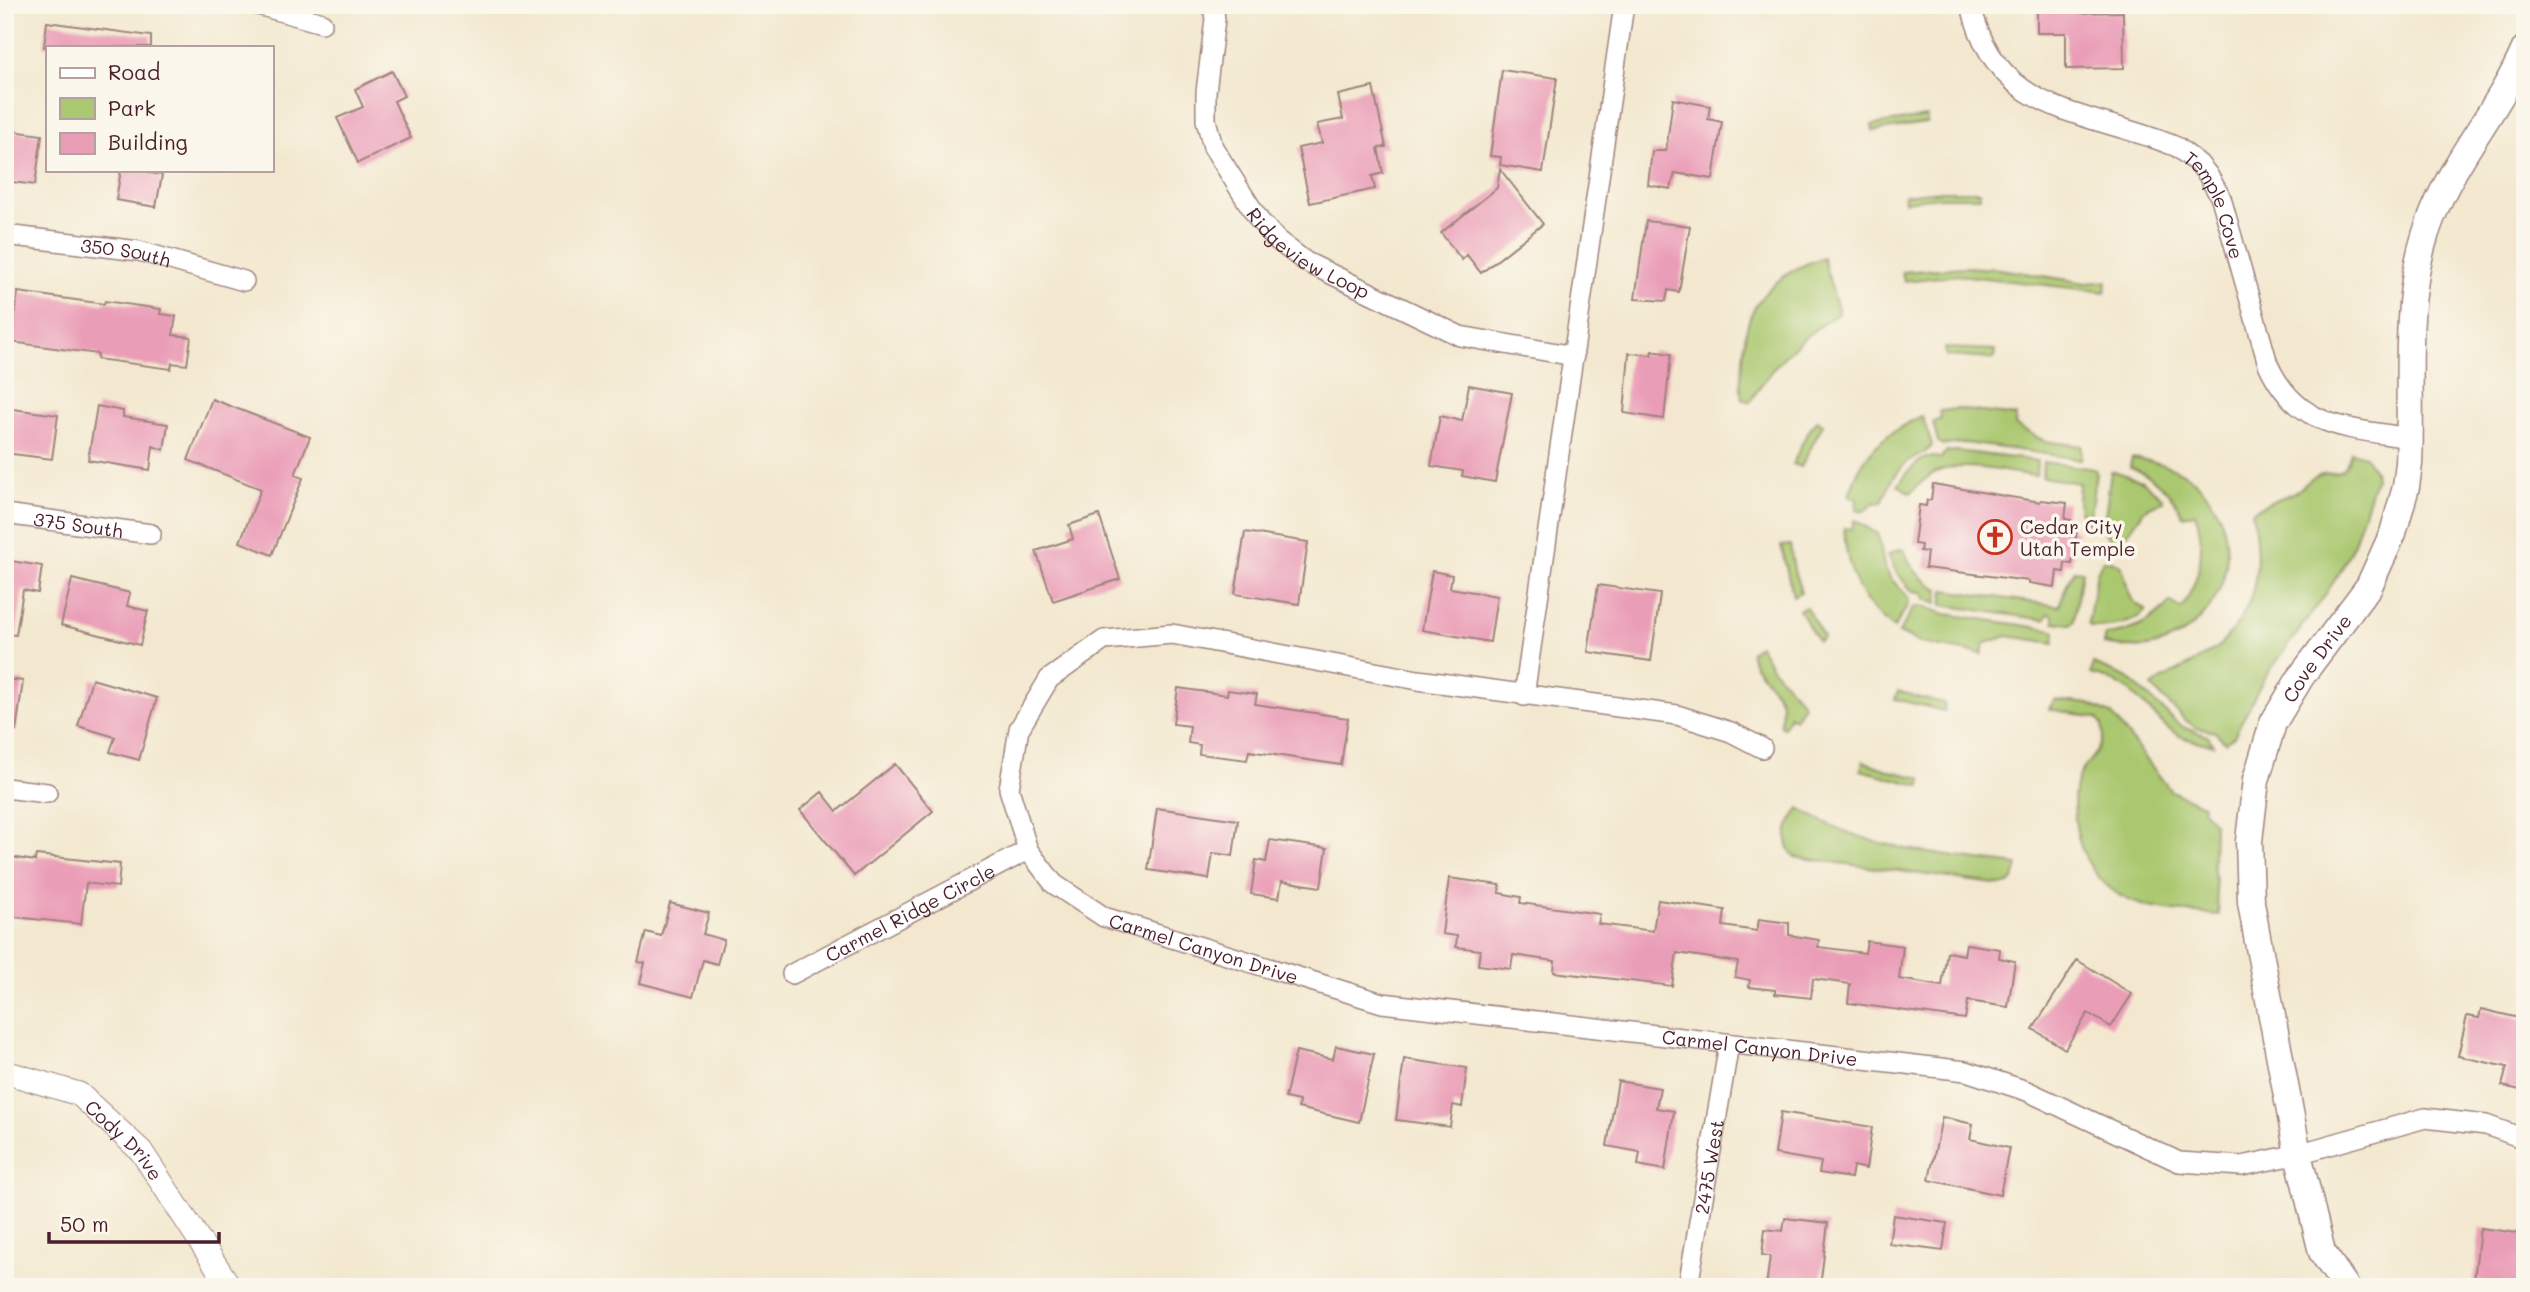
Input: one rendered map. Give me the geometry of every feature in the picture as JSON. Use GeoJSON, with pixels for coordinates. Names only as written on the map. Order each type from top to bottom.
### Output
{"type":"FeatureCollection","features":[{"type":"Feature","properties":{"kind":"main road","name":"Cove Drive"},"geometry":{"type":"LineString","coordinates":[[2346,1287],[2322,1252],[2298,1154],[2251,902],[2249,841],[2252,802],[2263,750],[2286,698],[2368,586],[2393,533],[2409,464],[2411,312],[2418,261],[2425,235],[2446,184],[2510,79],[2525,49]]}},
{"type":"Feature","properties":{"kind":"street"},"geometry":{"type":"LineString","coordinates":[[258,5],[322,23]]}},
{"type":"Feature","properties":{"kind":"street","name":"Ridgeview Loop"},"geometry":{"type":"LineString","coordinates":[[1213,5],[1215,19],[1206,92],[1206,120],[1213,147],[1259,220],[1277,240],[1307,262],[1460,335],[1574,356]]}},
{"type":"Feature","properties":{"kind":"street"},"geometry":{"type":"LineString","coordinates":[[1524,696],[1623,5]]}},
{"type":"Feature","properties":{"kind":"street","name":"Temple Cove"},"geometry":{"type":"LineString","coordinates":[[1971,5],[1981,39],[1991,57],[2020,88],[2057,108],[2177,147],[2199,164],[2208,175],[2225,211],[2268,364],[2292,402],[2323,422],[2410,438]]}},
{"type":"Feature","properties":{"kind":"street","name":"350 South"},"geometry":{"type":"LineString","coordinates":[[5,234],[139,251],[244,281]]}},
{"type":"Feature","properties":{"kind":"street","name":"375 South"},"geometry":{"type":"LineString","coordinates":[[5,514],[151,534]]}},
{"type":"Feature","properties":{"kind":"street","name":"Carmel Canyon Drive"},"geometry":{"type":"LineString","coordinates":[[1762,748],[1731,732],[1677,715],[1418,680],[1172,634],[1104,640],[1049,679],[1019,729],[1009,789],[1028,850],[1054,884],[1104,917],[1382,1003],[1966,1071],[2027,1091],[2179,1162],[2242,1166],[2298,1154],[2425,1118],[2486,1125],[2525,1139]]}},
{"type":"Feature","properties":{"kind":"street"},"geometry":{"type":"LineString","coordinates":[[5,788],[47,793]]}},
{"type":"Feature","properties":{"kind":"street","name":"Carmel Ridge Circle"},"geometry":{"type":"LineString","coordinates":[[792,974],[1028,850]]}},
{"type":"Feature","properties":{"kind":"street","name":"2475 West"},"geometry":{"type":"LineString","coordinates":[[1688,1287],[1728,1044]]}},
{"type":"Feature","properties":{"kind":"street","name":"Cody Drive"},"geometry":{"type":"LineString","coordinates":[[5,1072],[79,1094],[141,1151],[230,1287]]}},
{"type":"Feature","properties":{"kind":"green space"},"geometry":{"type":"Polygon","coordinates":[[[1927,117],[1927,123],[1873,131],[1872,125],[1927,117]]]}},
{"type":"Feature","properties":{"kind":"green space"},"geometry":{"type":"Polygon","coordinates":[[[1980,191],[1980,197],[1905,201],[1904,195],[1980,191]]]}},
{"type":"Feature","properties":{"kind":"green space"},"geometry":{"type":"Polygon","coordinates":[[[1823,258],[1839,313],[1789,352],[1768,375],[1750,402],[1742,399],[1745,336],[1757,304],[1775,283],[1786,275],[1823,258]]]}},
{"type":"Feature","properties":{"kind":"green space"},"geometry":{"type":"Polygon","coordinates":[[[1964,267],[2000,269],[2086,283],[2107,281],[2105,292],[1959,275],[1904,281],[1902,272],[1964,267]]]}},
{"type":"Feature","properties":{"kind":"green space"},"geometry":{"type":"Polygon","coordinates":[[[1945,348],[1995,350],[1994,359],[1946,356],[1945,348]]]}},
{"type":"Feature","properties":{"kind":"green space"},"geometry":{"type":"Polygon","coordinates":[[[1956,409],[2016,416],[2015,425],[2044,441],[2082,446],[2081,459],[1966,443],[1943,445],[1938,442],[1933,422],[1941,419],[1940,411],[1956,409]]]}},
{"type":"Feature","properties":{"kind":"green space"},"geometry":{"type":"Polygon","coordinates":[[[1922,416],[1932,445],[1930,448],[1901,468],[1882,502],[1874,503],[1864,511],[1856,509],[1857,499],[1849,496],[1867,457],[1885,438],[1922,416]]]}},
{"type":"Feature","properties":{"kind":"green space"},"geometry":{"type":"Polygon","coordinates":[[[1816,420],[1823,424],[1801,467],[1793,464],[1803,441],[1816,420]]]}},
{"type":"Feature","properties":{"kind":"green space"},"geometry":{"type":"Polygon","coordinates":[[[1946,452],[2037,461],[2036,476],[1986,468],[1959,467],[1932,474],[1910,493],[1898,485],[1916,464],[1925,458],[1941,458],[1946,452]]]}},
{"type":"Feature","properties":{"kind":"green space"},"geometry":{"type":"Polygon","coordinates":[[[2351,452],[2365,456],[2374,471],[2375,479],[2354,543],[2340,572],[2321,601],[2263,680],[2234,736],[2225,742],[2215,732],[2197,728],[2185,720],[2152,687],[2218,647],[2243,614],[2255,582],[2257,566],[2252,512],[2298,490],[2314,477],[2341,470],[2351,452]]]}},
{"type":"Feature","properties":{"kind":"green space"},"geometry":{"type":"Polygon","coordinates":[[[2132,458],[2169,466],[2186,474],[2200,486],[2215,507],[2224,530],[2227,554],[2224,578],[2215,600],[2200,619],[2181,635],[2157,645],[2144,647],[2103,644],[2105,635],[2124,632],[2141,625],[2170,602],[2181,609],[2197,575],[2201,538],[2195,513],[2183,516],[2162,486],[2148,475],[2130,467],[2132,458]]]}},
{"type":"Feature","properties":{"kind":"green space"},"geometry":{"type":"Polygon","coordinates":[[[2043,462],[2096,471],[2089,523],[2083,522],[2078,502],[2079,483],[2042,477],[2043,462]]]}},
{"type":"Feature","properties":{"kind":"green space"},"geometry":{"type":"Polygon","coordinates":[[[2111,472],[2142,481],[2162,497],[2163,501],[2145,509],[2126,536],[2119,541],[2111,539],[2103,530],[2111,472]]]}},
{"type":"Feature","properties":{"kind":"green space"},"geometry":{"type":"Polygon","coordinates":[[[1854,520],[1878,533],[1884,566],[1891,579],[1908,597],[1909,603],[1894,628],[1863,597],[1851,571],[1844,528],[1852,529],[1854,520]]]}},
{"type":"Feature","properties":{"kind":"green space"},"geometry":{"type":"Polygon","coordinates":[[[1790,545],[1801,592],[1793,596],[1781,546],[1790,545]]]}},
{"type":"Feature","properties":{"kind":"green space"},"geometry":{"type":"Polygon","coordinates":[[[1900,549],[1904,550],[1917,573],[1939,589],[1937,604],[1925,599],[1922,592],[1912,591],[1896,572],[1888,555],[1900,549]]]}},
{"type":"Feature","properties":{"kind":"green space"},"geometry":{"type":"Polygon","coordinates":[[[2103,560],[2112,561],[2122,568],[2132,599],[2146,610],[2128,622],[2091,627],[2088,623],[2097,572],[2103,560]]]}},
{"type":"Feature","properties":{"kind":"green space"},"geometry":{"type":"Polygon","coordinates":[[[2075,570],[2082,571],[2074,621],[2071,624],[2054,622],[2054,616],[2048,613],[2045,620],[1942,605],[1944,590],[2059,606],[2075,570]]]}},
{"type":"Feature","properties":{"kind":"green space"},"geometry":{"type":"Polygon","coordinates":[[[1921,606],[1946,614],[2055,630],[2054,643],[2007,636],[1984,644],[1982,654],[1918,642],[1899,633],[1914,607],[1921,606]]]}},
{"type":"Feature","properties":{"kind":"green space"},"geometry":{"type":"Polygon","coordinates":[[[1806,607],[1823,637],[1818,641],[1799,610],[1806,607]]]}},
{"type":"Feature","properties":{"kind":"green space"},"geometry":{"type":"Polygon","coordinates":[[[1759,645],[1773,669],[1801,700],[1803,706],[1795,719],[1790,716],[1783,728],[1780,725],[1781,702],[1751,657],[1751,651],[1759,645]]]}},
{"type":"Feature","properties":{"kind":"green space"},"geometry":{"type":"Polygon","coordinates":[[[2093,664],[2127,677],[2177,723],[2208,736],[2213,745],[2176,734],[2130,691],[2120,684],[2091,674],[2093,664]]]}},
{"type":"Feature","properties":{"kind":"green space"},"geometry":{"type":"Polygon","coordinates":[[[1898,691],[1945,703],[1944,711],[1895,699],[1898,691]]]}},
{"type":"Feature","properties":{"kind":"green space"},"geometry":{"type":"Polygon","coordinates":[[[2054,700],[2089,704],[2111,714],[2171,791],[2203,805],[2202,809],[2214,823],[2213,864],[2219,915],[2139,904],[2115,892],[2096,874],[2078,838],[2074,801],[2079,777],[2102,741],[2102,726],[2097,718],[2049,709],[2054,700]]]}},
{"type":"Feature","properties":{"kind":"green space"},"geometry":{"type":"Polygon","coordinates":[[[1863,761],[1890,771],[1922,778],[1921,786],[1861,770],[1863,761]]]}},
{"type":"Feature","properties":{"kind":"green space"},"geometry":{"type":"Polygon","coordinates":[[[1799,808],[1824,822],[1877,842],[1933,854],[2018,865],[2014,879],[2009,884],[2002,885],[1795,857],[1788,845],[1787,832],[1799,808]]]}},
{"type":"Feature","properties":{"kind":"building"},"geometry":{"type":"Polygon","coordinates":[[[2037,5],[2081,5],[2081,13],[2123,12],[2124,68],[2066,69],[2066,33],[2037,33],[2037,5]]]}},
{"type":"Feature","properties":{"kind":"building"},"geometry":{"type":"Polygon","coordinates":[[[47,22],[151,36],[151,46],[44,47],[47,22]]]}},
{"type":"Feature","properties":{"kind":"building"},"geometry":{"type":"Polygon","coordinates":[[[1502,70],[1557,78],[1543,172],[1500,165],[1501,157],[1490,156],[1502,70]]]}},
{"type":"Feature","properties":{"kind":"building"},"geometry":{"type":"Polygon","coordinates":[[[392,71],[404,96],[394,101],[411,138],[358,163],[337,118],[363,107],[355,89],[392,71]]]}},
{"type":"Feature","properties":{"kind":"building"},"geometry":{"type":"Polygon","coordinates":[[[1373,87],[1386,147],[1378,148],[1383,173],[1372,176],[1375,189],[1310,203],[1298,148],[1322,143],[1317,124],[1343,119],[1338,95],[1373,87]]]}},
{"type":"Feature","properties":{"kind":"building"},"geometry":{"type":"Polygon","coordinates":[[[1673,99],[1710,106],[1708,119],[1722,122],[1713,179],[1675,173],[1671,189],[1648,185],[1652,151],[1666,151],[1673,99]]]}},
{"type":"Feature","properties":{"kind":"building"},"geometry":{"type":"Polygon","coordinates":[[[5,130],[42,135],[35,185],[5,181],[5,130]]]}},
{"type":"Feature","properties":{"kind":"building"},"geometry":{"type":"Polygon","coordinates":[[[1500,169],[1543,224],[1481,273],[1467,255],[1462,260],[1441,233],[1497,188],[1500,169]]]}},
{"type":"Feature","properties":{"kind":"building"},"geometry":{"type":"Polygon","coordinates":[[[121,172],[150,172],[162,175],[156,207],[116,200],[121,172]]]}},
{"type":"Feature","properties":{"kind":"building"},"geometry":{"type":"Polygon","coordinates":[[[1646,221],[1690,226],[1679,292],[1668,290],[1666,301],[1635,299],[1646,221]]]}},
{"type":"Feature","properties":{"kind":"building"},"geometry":{"type":"Polygon","coordinates":[[[18,292],[161,309],[160,314],[176,316],[173,335],[191,337],[187,365],[172,363],[171,369],[97,359],[98,354],[11,342],[18,292]]]}},
{"type":"Feature","properties":{"kind":"building"},"geometry":{"type":"Polygon","coordinates":[[[1652,351],[1671,354],[1664,419],[1624,413],[1629,353],[1651,355],[1652,351]]]}},
{"type":"Feature","properties":{"kind":"building"},"geometry":{"type":"Polygon","coordinates":[[[1469,385],[1512,393],[1495,482],[1462,476],[1463,471],[1431,466],[1440,416],[1462,421],[1469,385]]]}},
{"type":"Feature","properties":{"kind":"building"},"geometry":{"type":"Polygon","coordinates":[[[212,399],[310,437],[295,475],[303,478],[272,555],[240,542],[261,489],[188,460],[212,399]]]}},
{"type":"Feature","properties":{"kind":"building"},"geometry":{"type":"Polygon","coordinates":[[[97,406],[123,411],[123,417],[168,424],[164,450],[153,446],[150,470],[88,460],[97,406]]]}},
{"type":"Feature","properties":{"kind":"building"},"geometry":{"type":"Polygon","coordinates":[[[5,408],[58,415],[52,459],[5,453],[5,408]]]}},
{"type":"Feature","properties":{"kind":"building","name":"Cedar City Utah Temple"},"geometry":{"type":"Polygon","coordinates":[[[1933,484],[2040,502],[2067,503],[2065,519],[2071,520],[2069,529],[2077,531],[2072,564],[2065,563],[2064,572],[2057,571],[2055,587],[2029,581],[1925,568],[1927,552],[1920,551],[1921,545],[1914,544],[1919,505],[1926,506],[1927,500],[1931,500],[1933,484]]]}},
{"type":"Feature","properties":{"kind":"building"},"geometry":{"type":"Polygon","coordinates":[[[1099,515],[1120,579],[1053,601],[1036,551],[1073,539],[1069,525],[1099,515]]]}},
{"type":"Feature","properties":{"kind":"building"},"geometry":{"type":"Polygon","coordinates":[[[1245,532],[1308,542],[1299,604],[1235,594],[1245,532]]]}},
{"type":"Feature","properties":{"kind":"building"},"geometry":{"type":"Polygon","coordinates":[[[5,560],[42,566],[38,593],[23,590],[16,635],[5,634],[5,560]]]}},
{"type":"Feature","properties":{"kind":"building"},"geometry":{"type":"Polygon","coordinates":[[[1432,571],[1452,575],[1450,588],[1497,596],[1490,642],[1422,630],[1432,571]]]}},
{"type":"Feature","properties":{"kind":"building"},"geometry":{"type":"Polygon","coordinates":[[[72,579],[130,593],[127,606],[148,611],[140,645],[61,625],[72,579]]]}},
{"type":"Feature","properties":{"kind":"building"},"geometry":{"type":"Polygon","coordinates":[[[1598,585],[1660,594],[1651,661],[1588,652],[1598,585]]]}},
{"type":"Feature","properties":{"kind":"building"},"geometry":{"type":"Polygon","coordinates":[[[5,679],[23,681],[16,731],[5,731],[5,679]]]}},
{"type":"Feature","properties":{"kind":"building"},"geometry":{"type":"Polygon","coordinates":[[[92,679],[157,698],[139,760],[110,752],[115,737],[78,726],[92,679]]]}},
{"type":"Feature","properties":{"kind":"building"},"geometry":{"type":"Polygon","coordinates":[[[1178,688],[1227,695],[1228,690],[1257,694],[1255,704],[1348,718],[1341,765],[1249,751],[1247,760],[1199,754],[1200,745],[1188,743],[1190,726],[1173,724],[1178,688]]]}},
{"type":"Feature","properties":{"kind":"building"},"geometry":{"type":"Polygon","coordinates":[[[895,764],[933,811],[854,876],[800,810],[822,792],[837,811],[895,764]]]}},
{"type":"Feature","properties":{"kind":"building"},"geometry":{"type":"Polygon","coordinates":[[[1157,808],[1238,820],[1233,856],[1213,853],[1209,879],[1148,870],[1157,808]]]}},
{"type":"Feature","properties":{"kind":"building"},"geometry":{"type":"Polygon","coordinates":[[[1270,840],[1327,848],[1321,887],[1282,881],[1279,898],[1251,894],[1256,860],[1266,862],[1270,840]]]}},
{"type":"Feature","properties":{"kind":"building"},"geometry":{"type":"Polygon","coordinates":[[[36,855],[120,864],[118,887],[86,883],[81,924],[5,916],[5,856],[35,861],[36,855]]]}},
{"type":"Feature","properties":{"kind":"building"},"geometry":{"type":"Polygon","coordinates":[[[1449,878],[1500,885],[1499,893],[1521,897],[1520,903],[1600,914],[1598,924],[1653,931],[1658,900],[1725,910],[1723,926],[1757,931],[1759,919],[1789,923],[1789,935],[1819,940],[1818,947],[1865,953],[1867,941],[1903,946],[1899,979],[1942,986],[1947,952],[1964,955],[1966,944],[2000,949],[1999,958],[2015,961],[2008,1007],[1968,1001],[1965,1019],[1848,1003],[1850,984],[1813,979],[1811,998],[1775,994],[1775,990],[1749,987],[1750,980],[1735,977],[1738,962],[1677,953],[1672,986],[1554,972],[1555,961],[1513,955],[1511,969],[1478,965],[1480,950],[1456,947],[1457,936],[1442,934],[1449,878]]]}},
{"type":"Feature","properties":{"kind":"building"},"geometry":{"type":"Polygon","coordinates":[[[670,903],[709,913],[703,934],[724,940],[717,964],[703,960],[693,997],[640,983],[645,963],[638,962],[646,932],[661,936],[670,903]]]}},
{"type":"Feature","properties":{"kind":"building"},"geometry":{"type":"Polygon","coordinates":[[[2077,960],[2132,994],[2111,1027],[2088,1013],[2065,1049],[2033,1029],[2077,960]]]}},
{"type":"Feature","properties":{"kind":"building"},"geometry":{"type":"Polygon","coordinates":[[[2481,1009],[2525,1021],[2525,1091],[2502,1086],[2507,1067],[2458,1056],[2467,1016],[2479,1018],[2481,1009]]]}},
{"type":"Feature","properties":{"kind":"building"},"geometry":{"type":"Polygon","coordinates":[[[1336,1046],[1374,1054],[1359,1122],[1298,1108],[1299,1101],[1285,1098],[1296,1051],[1333,1059],[1336,1046]]]}},
{"type":"Feature","properties":{"kind":"building"},"geometry":{"type":"Polygon","coordinates":[[[1404,1059],[1467,1068],[1462,1107],[1453,1105],[1450,1127],[1396,1120],[1404,1059]]]}},
{"type":"Feature","properties":{"kind":"building"},"geometry":{"type":"Polygon","coordinates":[[[1618,1081],[1660,1088],[1656,1108],[1674,1111],[1665,1170],[1638,1165],[1640,1152],[1607,1146],[1618,1081]]]}},
{"type":"Feature","properties":{"kind":"building"},"geometry":{"type":"Polygon","coordinates":[[[1781,1112],[1872,1127],[1866,1169],[1853,1166],[1851,1178],[1819,1173],[1821,1162],[1775,1154],[1781,1112]]]}},
{"type":"Feature","properties":{"kind":"building"},"geometry":{"type":"Polygon","coordinates":[[[1942,1117],[1973,1124],[1970,1139],[2009,1148],[2000,1195],[1929,1180],[1942,1117]]]}},
{"type":"Feature","properties":{"kind":"building"},"geometry":{"type":"Polygon","coordinates":[[[1893,1215],[1947,1223],[1943,1251],[1889,1244],[1893,1215]]]}},
{"type":"Feature","properties":{"kind":"building"},"geometry":{"type":"Polygon","coordinates":[[[1785,1218],[1828,1223],[1820,1287],[1766,1287],[1770,1256],[1762,1255],[1765,1229],[1783,1231],[1785,1218]]]}},
{"type":"Feature","properties":{"kind":"building"},"geometry":{"type":"Polygon","coordinates":[[[2480,1228],[2525,1234],[2525,1287],[2474,1281],[2480,1228]]]}},
{"type":"Feature","properties":{"kind":"place","name":"Cedar City Utah Temple"},"geometry":{"type":"Point","coordinates":[1995,537]}}]}
